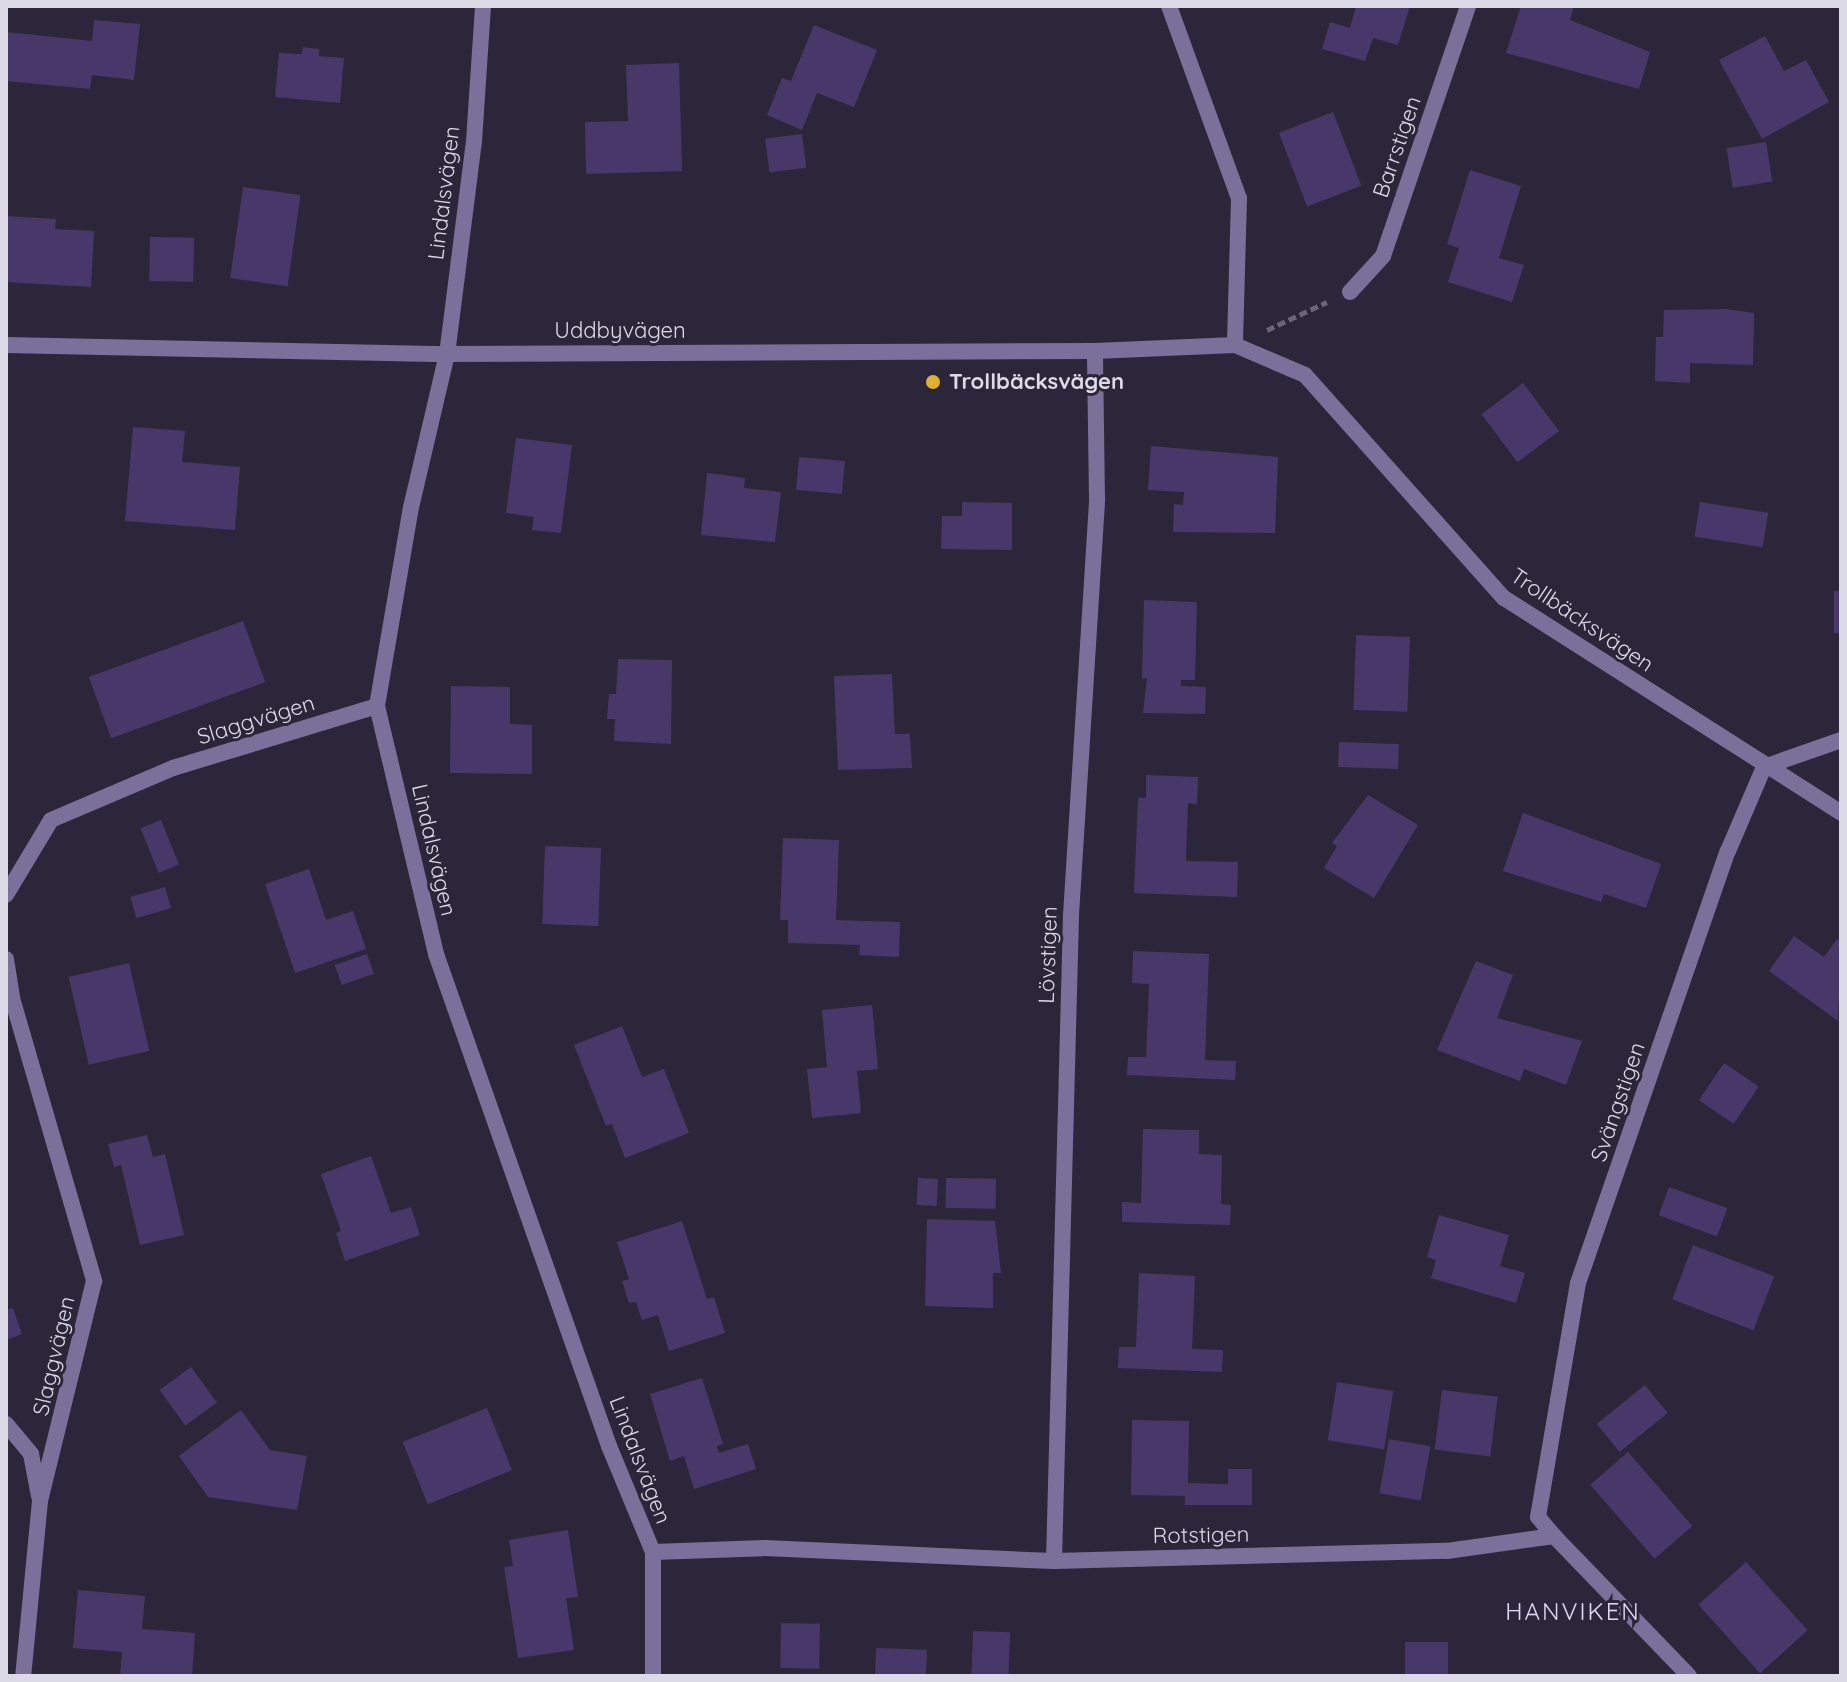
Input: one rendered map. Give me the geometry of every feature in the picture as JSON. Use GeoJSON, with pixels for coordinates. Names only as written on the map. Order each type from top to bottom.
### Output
{"type":"FeatureCollection","features":[{"type":"Feature","properties":{"kind":"street","name":"Lindalsvägen"},"geometry":{"type":"LineString","coordinates":[[483,6],[474,141],[447,354],[411,507],[377,706],[436,954],[609,1446],[653,1552],[653,1676]]}},
{"type":"Feature","properties":{"kind":"street"},"geometry":{"type":"LineString","coordinates":[[1169,6],[1239,198],[1235,345]]}},
{"type":"Feature","properties":{"kind":"street","name":"Barrstigen"},"geometry":{"type":"LineString","coordinates":[[1350,292],[1383,256],[1468,6]]}},
{"type":"Feature","properties":{"kind":"street","name":"Uddbyvägen"},"geometry":{"type":"LineString","coordinates":[[6,345],[447,354],[1095,351],[1235,345]]}},
{"type":"Feature","properties":{"kind":"street","name":"Trollbäcksvägen"},"geometry":{"type":"LineString","coordinates":[[1235,345],[1305,375],[1504,598],[1764,767],[1841,813]]}},
{"type":"Feature","properties":{"kind":"street","name":"Lövstigen"},"geometry":{"type":"LineString","coordinates":[[1054,1561],[1071,915],[1097,499],[1095,351]]}},
{"type":"Feature","properties":{"kind":"street","name":"Slaggvägen"},"geometry":{"type":"LineString","coordinates":[[6,895],[51,820],[173,768],[377,706]]}},
{"type":"Feature","properties":{"kind":"street"},"geometry":{"type":"LineString","coordinates":[[1764,767],[1841,740]]}},
{"type":"Feature","properties":{"kind":"street","name":"Svängstigen"},"geometry":{"type":"LineString","coordinates":[[1554,1536],[1538,1517],[1578,1283],[1728,851],[1764,767]]}},
{"type":"Feature","properties":{"kind":"street","name":"Slaggvägen"},"geometry":{"type":"LineString","coordinates":[[6,959],[12,998],[94,1281],[40,1501],[23,1676]]}},
{"type":"Feature","properties":{"kind":"street"},"geometry":{"type":"LineString","coordinates":[[6,1424],[31,1454],[40,1501]]}},
{"type":"Feature","properties":{"kind":"street"},"geometry":{"type":"LineString","coordinates":[[1554,1536],[1689,1676]]}},
{"type":"Feature","properties":{"kind":"street","name":"Rotstigen"},"geometry":{"type":"LineString","coordinates":[[653,1552],[765,1548],[1054,1561],[1447,1551],[1554,1536]]}},
{"type":"Feature","properties":{"kind":"path"},"geometry":{"type":"LineString","coordinates":[[1235,345],[1350,292]]}},
{"type":"Feature","properties":{"kind":"building"},"geometry":{"type":"Polygon","coordinates":[[[1356,6],[1410,6],[1398,45],[1373,38],[1365,61],[1322,49],[1330,22],[1350,28],[1356,6]]]}},
{"type":"Feature","properties":{"kind":"building"},"geometry":{"type":"Polygon","coordinates":[[[1521,6],[1574,6],[1570,20],[1650,52],[1639,89],[1506,53],[1521,6]]]}},
{"type":"Feature","properties":{"kind":"building"},"geometry":{"type":"Polygon","coordinates":[[[94,20],[140,24],[134,80],[92,75],[90,89],[6,81],[7,32],[92,41],[94,20]]]}},
{"type":"Feature","properties":{"kind":"building"},"geometry":{"type":"Polygon","coordinates":[[[814,25],[877,50],[854,107],[817,93],[802,130],[767,115],[782,78],[791,81],[814,25]]]}},
{"type":"Feature","properties":{"kind":"building"},"geometry":{"type":"Polygon","coordinates":[[[1765,36],[1784,71],[1806,60],[1829,102],[1762,139],[1719,60],[1765,36]]]}},
{"type":"Feature","properties":{"kind":"building"},"geometry":{"type":"Polygon","coordinates":[[[303,47],[319,49],[319,56],[344,58],[340,103],[275,97],[279,53],[302,54],[303,47]]]}},
{"type":"Feature","properties":{"kind":"building"},"geometry":{"type":"Polygon","coordinates":[[[679,63],[682,171],[586,174],[585,122],[628,121],[626,65],[679,63]]]}},
{"type":"Feature","properties":{"kind":"building"},"geometry":{"type":"Polygon","coordinates":[[[1333,112],[1361,186],[1307,207],[1279,133],[1333,112]]]}},
{"type":"Feature","properties":{"kind":"building"},"geometry":{"type":"Polygon","coordinates":[[[802,134],[806,168],[769,172],[765,139],[802,134]]]}},
{"type":"Feature","properties":{"kind":"building"},"geometry":{"type":"Polygon","coordinates":[[[1766,142],[1772,182],[1733,188],[1726,148],[1766,142]]]}},
{"type":"Feature","properties":{"kind":"building"},"geometry":{"type":"Polygon","coordinates":[[[1470,170],[1521,186],[1499,258],[1524,265],[1512,302],[1448,282],[1459,248],[1447,244],[1470,170]]]}},
{"type":"Feature","properties":{"kind":"building"},"geometry":{"type":"Polygon","coordinates":[[[243,187],[300,195],[288,286],[230,278],[243,187]]]}},
{"type":"Feature","properties":{"kind":"building"},"geometry":{"type":"Polygon","coordinates":[[[6,216],[56,219],[55,229],[94,231],[91,287],[6,282],[6,216]]]}},
{"type":"Feature","properties":{"kind":"building"},"geometry":{"type":"Polygon","coordinates":[[[150,237],[194,238],[193,282],[149,281],[150,237]]]}},
{"type":"Feature","properties":{"kind":"building"},"geometry":{"type":"Polygon","coordinates":[[[1725,309],[1754,313],[1753,365],[1690,363],[1690,383],[1655,381],[1656,337],[1663,337],[1664,310],[1725,309]]]}},
{"type":"Feature","properties":{"kind":"building"},"geometry":{"type":"Polygon","coordinates":[[[1523,383],[1559,431],[1518,462],[1481,414],[1523,383]]]}},
{"type":"Feature","properties":{"kind":"building"},"geometry":{"type":"Polygon","coordinates":[[[133,427],[185,431],[182,462],[240,467],[235,530],[125,521],[133,427]]]}},
{"type":"Feature","properties":{"kind":"building"},"geometry":{"type":"Polygon","coordinates":[[[516,438],[572,445],[561,533],[532,530],[534,517],[506,513],[516,438]]]}},
{"type":"Feature","properties":{"kind":"building"},"geometry":{"type":"Polygon","coordinates":[[[1151,446],[1278,457],[1275,533],[1173,532],[1174,504],[1183,505],[1184,492],[1148,490],[1151,446]]]}},
{"type":"Feature","properties":{"kind":"building"},"geometry":{"type":"Polygon","coordinates":[[[799,457],[845,461],[842,494],[796,490],[799,457]]]}},
{"type":"Feature","properties":{"kind":"building"},"geometry":{"type":"Polygon","coordinates":[[[707,473],[745,478],[744,488],[781,492],[775,542],[701,535],[707,473]]]}},
{"type":"Feature","properties":{"kind":"building"},"geometry":{"type":"Polygon","coordinates":[[[962,502],[1012,503],[1012,550],[941,549],[942,516],[962,516],[962,502]]]}},
{"type":"Feature","properties":{"kind":"building"},"geometry":{"type":"Polygon","coordinates":[[[1700,502],[1768,513],[1763,547],[1695,537],[1700,502]]]}},
{"type":"Feature","properties":{"kind":"building"},"geometry":{"type":"Polygon","coordinates":[[[1834,591],[1841,591],[1841,633],[1834,633],[1834,591]]]}},
{"type":"Feature","properties":{"kind":"building"},"geometry":{"type":"Polygon","coordinates":[[[1144,600],[1197,602],[1195,680],[1181,680],[1181,686],[1206,687],[1205,714],[1143,713],[1147,678],[1142,679],[1144,600]]]}},
{"type":"Feature","properties":{"kind":"building"},"geometry":{"type":"Polygon","coordinates":[[[243,621],[265,682],[111,738],[89,677],[243,621]]]}},
{"type":"Feature","properties":{"kind":"building"},"geometry":{"type":"Polygon","coordinates":[[[1356,635],[1410,637],[1407,712],[1353,710],[1356,635]]]}},
{"type":"Feature","properties":{"kind":"building"},"geometry":{"type":"Polygon","coordinates":[[[618,659],[672,660],[671,744],[614,741],[615,719],[607,719],[609,694],[616,694],[618,659]]]}},
{"type":"Feature","properties":{"kind":"building"},"geometry":{"type":"Polygon","coordinates":[[[892,674],[895,734],[910,734],[912,768],[838,770],[834,676],[892,674]]]}},
{"type":"Feature","properties":{"kind":"building"},"geometry":{"type":"Polygon","coordinates":[[[451,686],[510,687],[510,724],[532,725],[532,774],[450,773],[451,686]]]}},
{"type":"Feature","properties":{"kind":"building"},"geometry":{"type":"Polygon","coordinates":[[[1339,742],[1399,744],[1398,769],[1338,767],[1339,742]]]}},
{"type":"Feature","properties":{"kind":"building"},"geometry":{"type":"Polygon","coordinates":[[[1146,775],[1198,777],[1197,804],[1188,803],[1186,861],[1238,862],[1237,897],[1134,893],[1138,798],[1146,798],[1146,775]]]}},
{"type":"Feature","properties":{"kind":"building"},"geometry":{"type":"Polygon","coordinates":[[[1368,795],[1418,825],[1374,898],[1324,868],[1337,846],[1332,843],[1368,795]]]}},
{"type":"Feature","properties":{"kind":"building"},"geometry":{"type":"Polygon","coordinates":[[[1523,813],[1661,864],[1646,908],[1604,894],[1601,902],[1503,871],[1523,813]]]}},
{"type":"Feature","properties":{"kind":"building"},"geometry":{"type":"Polygon","coordinates":[[[161,820],[179,865],[159,873],[141,828],[161,820]]]}},
{"type":"Feature","properties":{"kind":"building"},"geometry":{"type":"Polygon","coordinates":[[[783,838],[839,840],[836,920],[900,922],[899,957],[859,955],[860,945],[788,943],[788,920],[780,920],[783,838]]]}},
{"type":"Feature","properties":{"kind":"building"},"geometry":{"type":"Polygon","coordinates":[[[545,846],[601,848],[598,926],[542,924],[545,846]]]}},
{"type":"Feature","properties":{"kind":"building"},"geometry":{"type":"Polygon","coordinates":[[[309,869],[326,920],[353,911],[366,949],[295,973],[265,884],[309,869]]]}},
{"type":"Feature","properties":{"kind":"building"},"geometry":{"type":"Polygon","coordinates":[[[165,887],[171,908],[136,918],[130,897],[165,887]]]}},
{"type":"Feature","properties":{"kind":"building"},"geometry":{"type":"Polygon","coordinates":[[[1794,936],[1824,957],[1837,939],[1841,942],[1838,1021],[1769,971],[1794,936]]]}},
{"type":"Feature","properties":{"kind":"building"},"geometry":{"type":"Polygon","coordinates":[[[1133,951],[1209,954],[1205,1060],[1236,1061],[1235,1080],[1127,1075],[1128,1057],[1146,1057],[1149,984],[1132,983],[1133,951]]]}},
{"type":"Feature","properties":{"kind":"building"},"geometry":{"type":"Polygon","coordinates":[[[367,954],[374,974],[342,985],[335,965],[367,954]]]}},
{"type":"Feature","properties":{"kind":"building"},"geometry":{"type":"Polygon","coordinates":[[[1476,961],[1513,975],[1497,1018],[1582,1041],[1566,1085],[1524,1069],[1520,1081],[1437,1050],[1476,961]]]}},
{"type":"Feature","properties":{"kind":"building"},"geometry":{"type":"Polygon","coordinates":[[[129,963],[149,1051],[89,1065],[69,977],[129,963]]]}},
{"type":"Feature","properties":{"kind":"building"},"geometry":{"type":"Polygon","coordinates":[[[872,1005],[878,1069],[857,1071],[861,1113],[812,1118],[807,1069],[827,1067],[822,1010],[872,1005]]]}},
{"type":"Feature","properties":{"kind":"building"},"geometry":{"type":"Polygon","coordinates":[[[622,1026],[642,1077],[664,1069],[689,1133],[625,1158],[612,1124],[606,1126],[574,1045],[622,1026]]]}},
{"type":"Feature","properties":{"kind":"building"},"geometry":{"type":"Polygon","coordinates":[[[1724,1063],[1759,1086],[1734,1124],[1699,1100],[1724,1063]]]}},
{"type":"Feature","properties":{"kind":"building"},"geometry":{"type":"Polygon","coordinates":[[[1143,1129],[1199,1130],[1199,1154],[1222,1155],[1221,1204],[1231,1205],[1230,1225],[1122,1222],[1122,1202],[1141,1203],[1143,1129]]]}},
{"type":"Feature","properties":{"kind":"building"},"geometry":{"type":"Polygon","coordinates":[[[147,1135],[153,1157],[165,1154],[184,1235],[140,1245],[121,1165],[114,1167],[108,1144],[147,1135]]]}},
{"type":"Feature","properties":{"kind":"building"},"geometry":{"type":"Polygon","coordinates":[[[371,1156],[391,1213],[411,1207],[420,1235],[345,1261],[336,1233],[341,1231],[321,1174],[371,1156]]]}},
{"type":"Feature","properties":{"kind":"building"},"geometry":{"type":"Polygon","coordinates":[[[918,1178],[938,1179],[937,1206],[917,1205],[918,1178]]]}},
{"type":"Feature","properties":{"kind":"building"},"geometry":{"type":"Polygon","coordinates":[[[946,1178],[996,1179],[995,1209],[945,1208],[946,1178]]]}},
{"type":"Feature","properties":{"kind":"building"},"geometry":{"type":"Polygon","coordinates":[[[1669,1187],[1727,1208],[1717,1236],[1659,1215],[1669,1187]]]}},
{"type":"Feature","properties":{"kind":"building"},"geometry":{"type":"Polygon","coordinates":[[[1439,1215],[1509,1235],[1500,1266],[1525,1273],[1516,1303],[1431,1278],[1436,1260],[1427,1257],[1439,1215]]]}},
{"type":"Feature","properties":{"kind":"building"},"geometry":{"type":"Polygon","coordinates":[[[927,1219],[995,1221],[1001,1273],[993,1273],[993,1308],[925,1306],[927,1219]]]}},
{"type":"Feature","properties":{"kind":"building"},"geometry":{"type":"Polygon","coordinates":[[[682,1221],[707,1299],[714,1297],[725,1333],[669,1351],[658,1315],[642,1320],[636,1302],[629,1303],[622,1281],[629,1279],[617,1242],[682,1221]]]}},
{"type":"Feature","properties":{"kind":"building"},"geometry":{"type":"Polygon","coordinates":[[[1693,1245],[1774,1276],[1753,1330],[1672,1299],[1693,1245]]]}},
{"type":"Feature","properties":{"kind":"building"},"geometry":{"type":"Polygon","coordinates":[[[1139,1273],[1195,1276],[1192,1349],[1223,1350],[1222,1372],[1118,1368],[1119,1347],[1136,1347],[1139,1273]]]}},
{"type":"Feature","properties":{"kind":"building"},"geometry":{"type":"Polygon","coordinates":[[[13,1308],[22,1334],[6,1340],[6,1310],[13,1308]]]}},
{"type":"Feature","properties":{"kind":"building"},"geometry":{"type":"Polygon","coordinates":[[[191,1367],[217,1403],[185,1426],[159,1390],[191,1367]]]}},
{"type":"Feature","properties":{"kind":"building"},"geometry":{"type":"Polygon","coordinates":[[[702,1378],[723,1444],[717,1446],[719,1453],[748,1444],[756,1469],[694,1489],[684,1456],[670,1461],[650,1394],[702,1378]]]}},
{"type":"Feature","properties":{"kind":"building"},"geometry":{"type":"Polygon","coordinates":[[[1337,1382],[1393,1391],[1384,1449],[1328,1440],[1337,1382]]]}},
{"type":"Feature","properties":{"kind":"building"},"geometry":{"type":"Polygon","coordinates":[[[1645,1385],[1668,1413],[1619,1452],[1597,1424],[1645,1385]]]}},
{"type":"Feature","properties":{"kind":"building"},"geometry":{"type":"Polygon","coordinates":[[[1442,1390],[1498,1397],[1490,1456],[1435,1450],[1442,1390]]]}},
{"type":"Feature","properties":{"kind":"building"},"geometry":{"type":"Polygon","coordinates":[[[487,1408],[512,1470],[428,1504],[403,1442],[487,1408]]]}},
{"type":"Feature","properties":{"kind":"building"},"geometry":{"type":"Polygon","coordinates":[[[241,1410],[270,1450],[307,1456],[297,1510],[208,1497],[179,1456],[241,1410]]]}},
{"type":"Feature","properties":{"kind":"building"},"geometry":{"type":"Polygon","coordinates":[[[1132,1420],[1189,1421],[1188,1483],[1228,1484],[1228,1469],[1252,1469],[1252,1505],[1185,1505],[1185,1496],[1131,1495],[1132,1420]]]}},
{"type":"Feature","properties":{"kind":"building"},"geometry":{"type":"Polygon","coordinates":[[[1389,1439],[1430,1446],[1421,1500],[1379,1493],[1389,1439]]]}},
{"type":"Feature","properties":{"kind":"building"},"geometry":{"type":"Polygon","coordinates":[[[1628,1452],[1692,1526],[1655,1559],[1590,1485],[1628,1452]]]}},
{"type":"Feature","properties":{"kind":"building"},"geometry":{"type":"Polygon","coordinates":[[[568,1530],[578,1597],[566,1598],[574,1650],[518,1658],[504,1567],[513,1566],[509,1540],[568,1530]]]}},
{"type":"Feature","properties":{"kind":"building"},"geometry":{"type":"Polygon","coordinates":[[[1746,1562],[1808,1630],[1760,1673],[1698,1605],[1746,1562]]]}},
{"type":"Feature","properties":{"kind":"building"},"geometry":{"type":"Polygon","coordinates":[[[78,1590],[145,1596],[142,1629],[195,1633],[192,1676],[120,1676],[122,1652],[73,1648],[78,1590]]]}},
{"type":"Feature","properties":{"kind":"building"},"geometry":{"type":"Polygon","coordinates":[[[781,1623],[820,1624],[819,1669],[780,1668],[781,1623]]]}},
{"type":"Feature","properties":{"kind":"building"},"geometry":{"type":"Polygon","coordinates":[[[973,1631],[1010,1632],[1008,1675],[971,1674],[973,1631]]]}},
{"type":"Feature","properties":{"kind":"building"},"geometry":{"type":"Polygon","coordinates":[[[1405,1642],[1448,1642],[1448,1676],[1405,1676],[1405,1642]]]}},
{"type":"Feature","properties":{"kind":"building"},"geometry":{"type":"Polygon","coordinates":[[[876,1648],[927,1650],[926,1676],[875,1676],[876,1648]]]}},
{"type":"Feature","properties":{"kind":"place","name":"Trollbäcksvägen"},"geometry":{"type":"Point","coordinates":[933,382]}},
{"type":"Feature","properties":{"kind":"district","name":"HANVIKEN"},"geometry":{"type":"Point","coordinates":[1573,1612]}}]}
